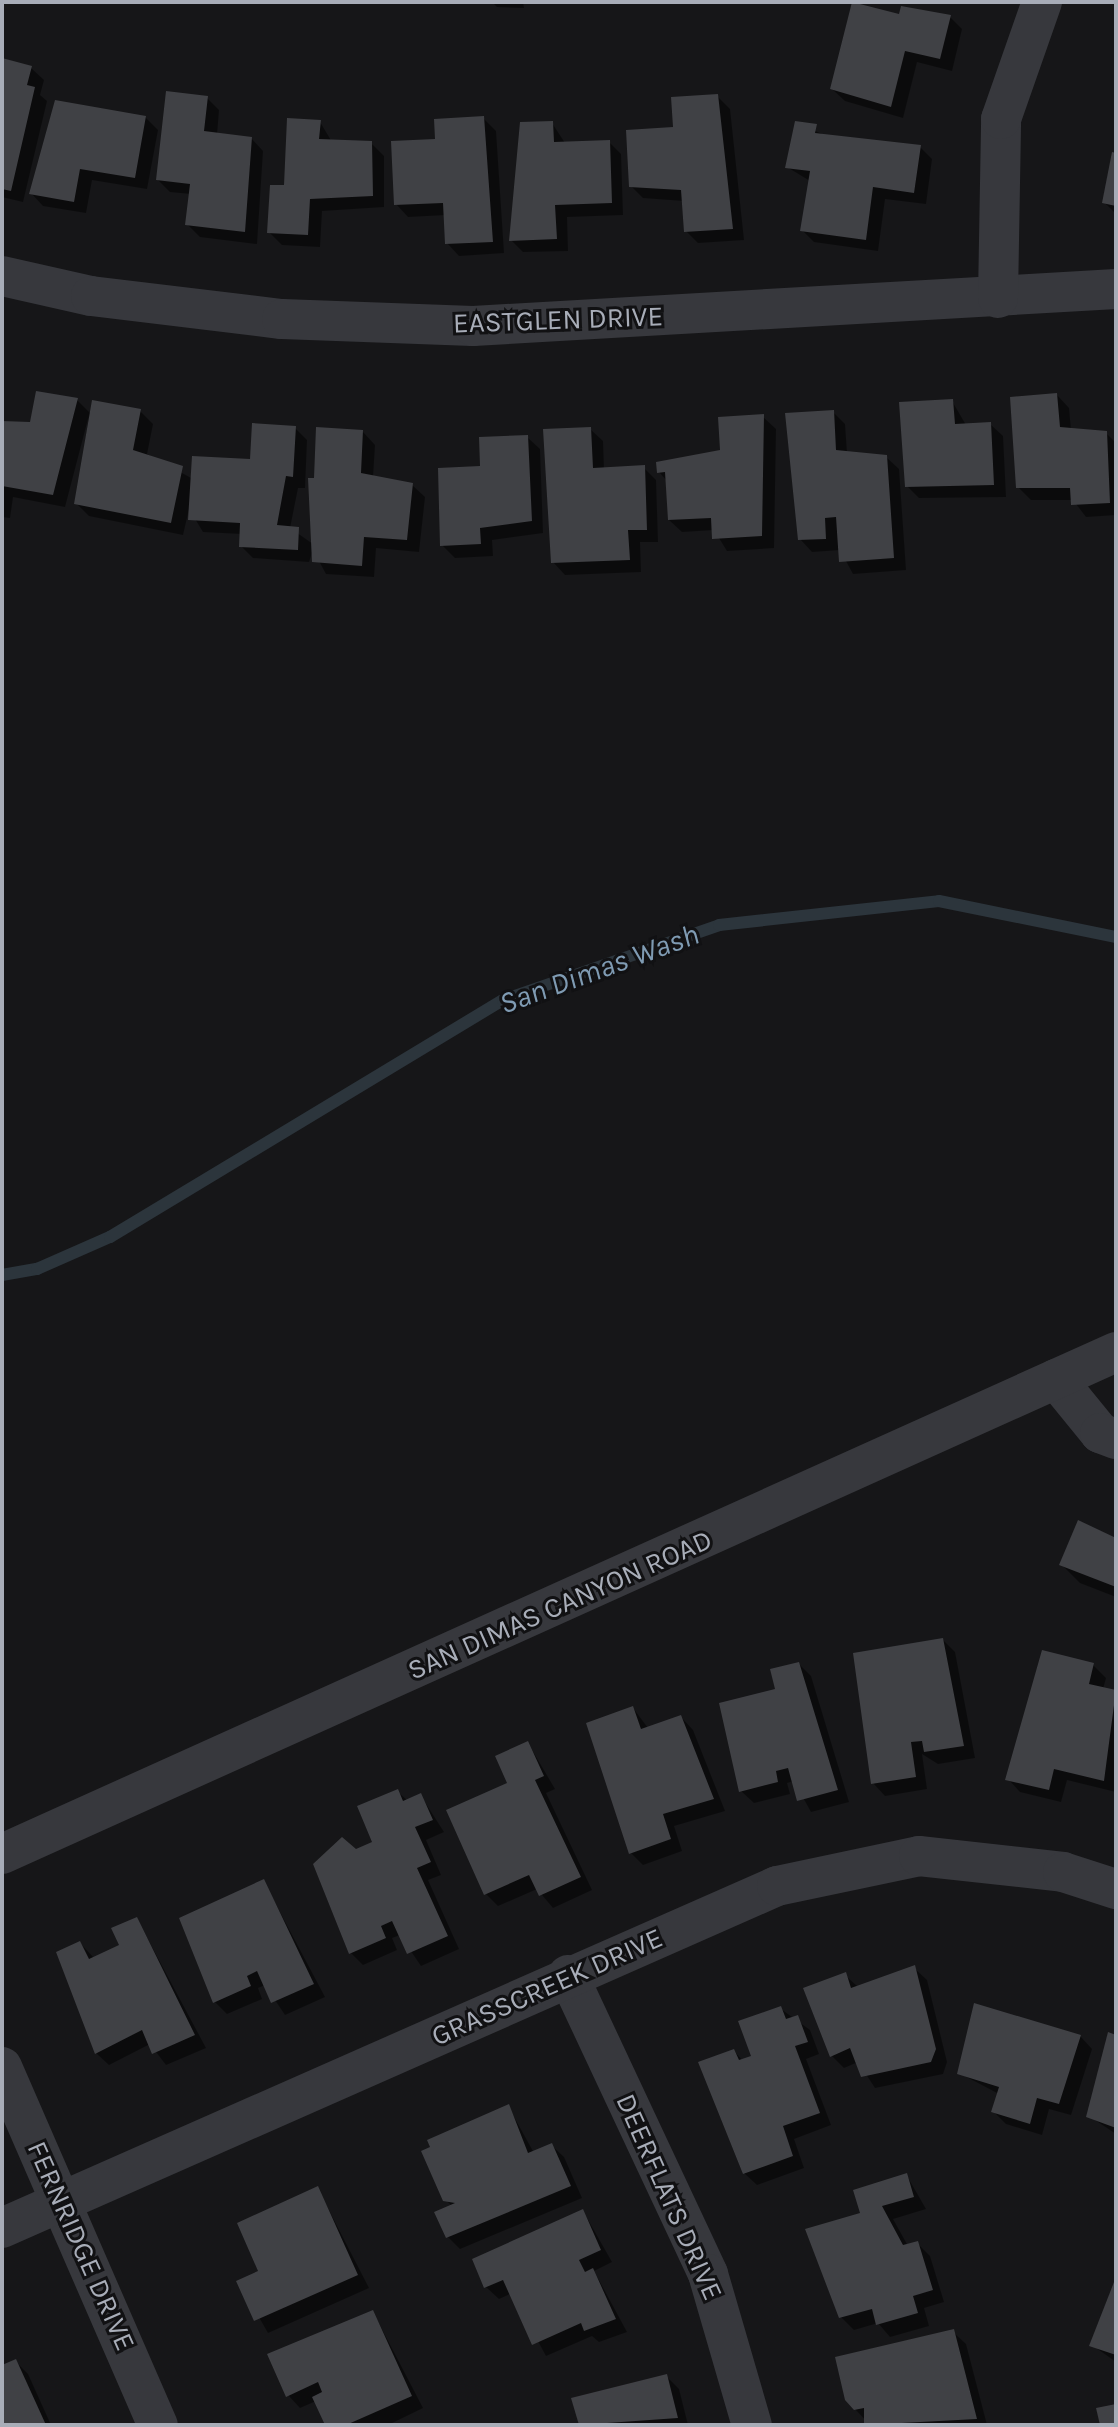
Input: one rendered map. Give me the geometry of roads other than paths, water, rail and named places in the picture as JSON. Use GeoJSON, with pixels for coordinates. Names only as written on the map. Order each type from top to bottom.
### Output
{"type":"FeatureCollection","features":[{"type":"Feature","properties":{"kind":"street"},"geometry":{"type":"LineString","coordinates":[[998,298],[1001,119],[1042,2]]}},
{"type":"Feature","properties":{"kind":"street","name":"EASTGLEN DRIVE"},"geometry":{"type":"LineString","coordinates":[[2,276],[91,296],[282,319],[473,326],[1116,289]]}},
{"type":"Feature","properties":{"kind":"street","name":"SAN DIMAS CANYON ROAD"},"geometry":{"type":"LineString","coordinates":[[2,1854],[938,1438],[1116,1352]]}},
{"type":"Feature","properties":{"kind":"street"},"geometry":{"type":"LineString","coordinates":[[1056,1379],[1100,1433],[1116,1439]]}},
{"type":"Feature","properties":{"kind":"street","name":"GRASSCREEK DRIVE"},"geometry":{"type":"LineString","coordinates":[[2,2228],[65,2205],[568,1975],[777,1886],[919,1856],[1063,1872],[1116,1889]]}},
{"type":"Feature","properties":{"kind":"street","name":"DEERFLATS DRIVE"},"geometry":{"type":"LineString","coordinates":[[568,1975],[708,2274],[752,2425]]}},
{"type":"Feature","properties":{"kind":"street","name":"FERNRIDGE DRIVE"},"geometry":{"type":"LineString","coordinates":[[2,2067],[65,2205],[158,2425]]}},
{"type":"Feature","properties":{"kind":"waterway","name":"San Dimas Wash"},"geometry":{"type":"LineString","coordinates":[[2,1275],[37,1269],[110,1237],[503,1000],[719,925],[939,901],[1116,937]]}}]}
